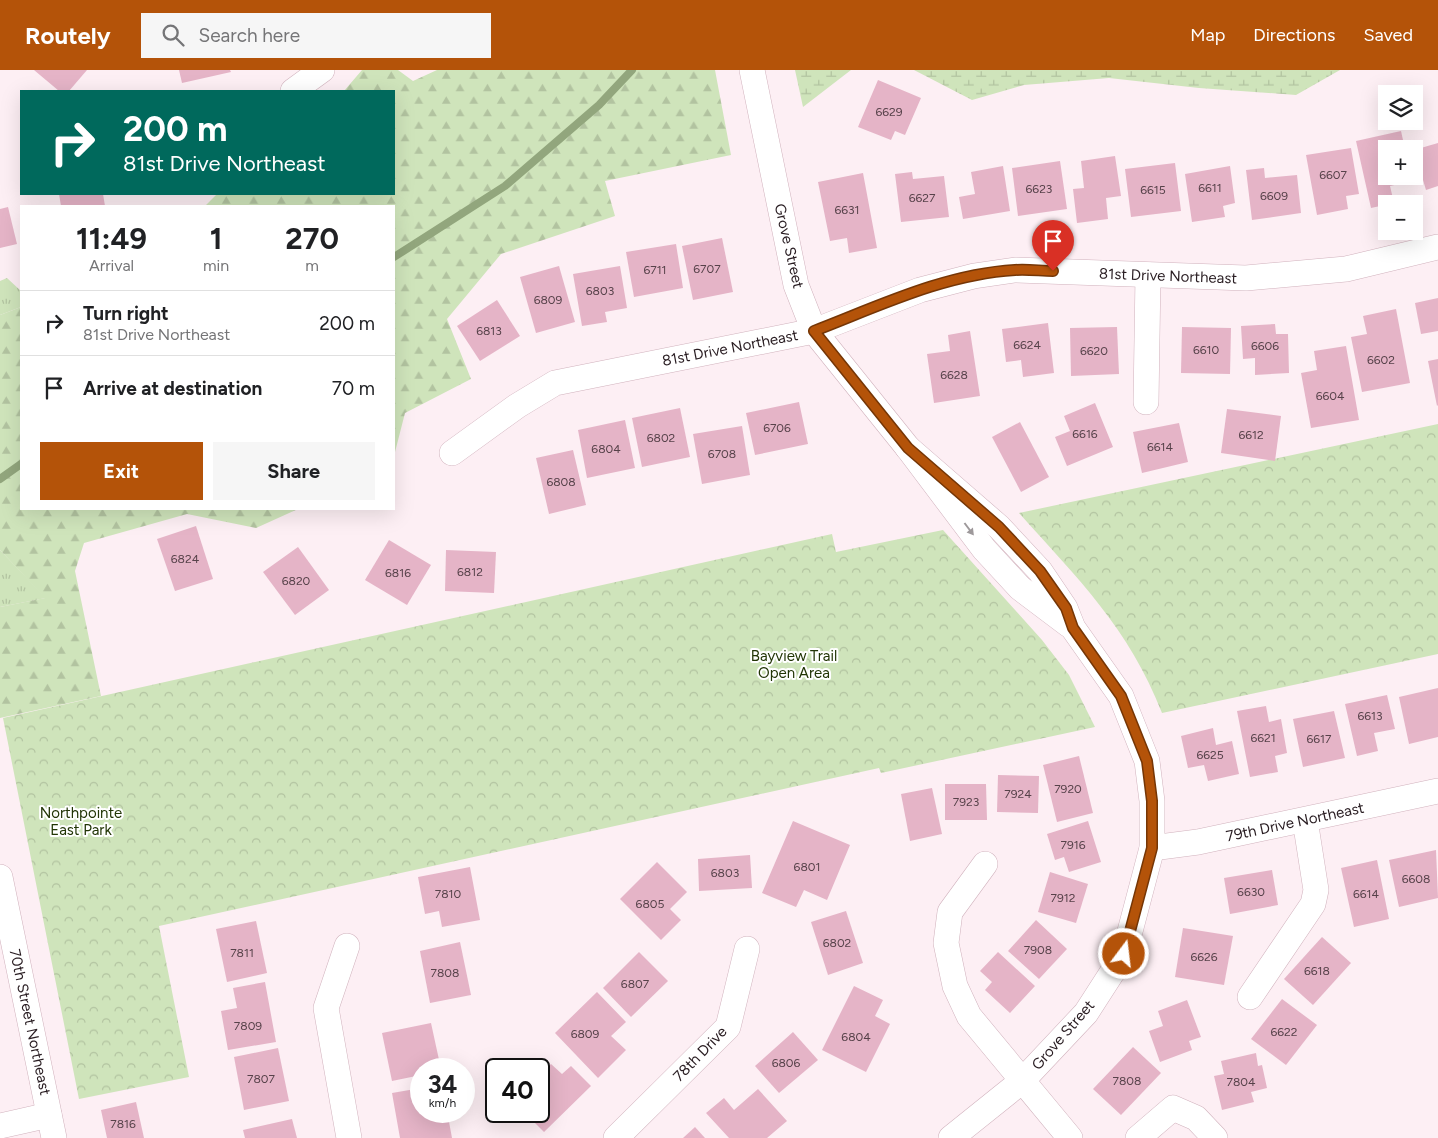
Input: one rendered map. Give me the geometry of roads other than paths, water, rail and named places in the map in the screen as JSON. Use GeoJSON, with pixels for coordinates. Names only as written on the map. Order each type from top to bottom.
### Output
{"type":"FeatureCollection","features":[{"type":"Feature","properties":{"kind":"street"},"geometry":{"type":"LineString","coordinates":[[294,90],[322,70]]}},
{"type":"Feature","properties":{"kind":"street","name":"Grove Street"},"geometry":{"type":"LineString","coordinates":[[752,70],[796,285],[814,331],[908,448],[984,549],[1020,588],[1073,628],[1121,696],[1147,761],[1152,801],[1152,848],[1124,954],[1086,1013],[1022,1081],[951,1138]]}},
{"type":"Feature","properties":{"kind":"street","name":"81st Drive Northeast"},"geometry":{"type":"LineString","coordinates":[[452,453],[554,383],[814,331],[920,290],[974,276],[1015,270],[1246,278],[1346,269],[1438,247]]}},
{"type":"Feature","properties":{"kind":"street"},"geometry":{"type":"LineString","coordinates":[[1146,402],[1148,275]]}},
{"type":"Feature","properties":{"kind":"street","name":"79th Drive Northeast"},"geometry":{"type":"LineString","coordinates":[[1152,848],[1198,842],[1438,791]]}},
{"type":"Feature","properties":{"kind":"street"},"geometry":{"type":"LineString","coordinates":[[1250,997],[1313,904],[1316,890],[1305,820]]}},
{"type":"Feature","properties":{"kind":"street"},"geometry":{"type":"LineString","coordinates":[[985,864],[950,912],[946,943],[955,986],[970,1016],[1070,1138]]}},
{"type":"Feature","properties":{"kind":"street","name":"70th Street Northeast"},"geometry":{"type":"LineString","coordinates":[[0,877],[51,1127]]}},
{"type":"Feature","properties":{"kind":"street"},"geometry":{"type":"LineString","coordinates":[[347,946],[326,1008],[349,1138]]}},
{"type":"Feature","properties":{"kind":"street","name":"78th Drive"},"geometry":{"type":"LineString","coordinates":[[616,1138],[728,1027],[747,949]]}},
{"type":"Feature","properties":{"kind":"street"},"geometry":{"type":"LineString","coordinates":[[1138,1138],[1173,1108],[1196,1118],[1215,1138]]}},
{"type":"Feature","properties":{"kind":"street"},"geometry":{"type":"LineString","coordinates":[[0,1126],[51,1127]]}},
{"type":"Feature","properties":{"kind":"waterway"},"geometry":{"type":"LineString","coordinates":[[395,256],[505,186],[599,105],[632,70]]}},
{"type":"Feature","properties":{"kind":"waterway"},"geometry":{"type":"LineString","coordinates":[[0,479],[20,465]]}},
{"type":"Feature","properties":{"kind":"park label","name":"Bayview Trail Open Area"},"geometry":{"type":"Point","coordinates":[794,664]}},
{"type":"Feature","properties":{"kind":"park label","name":"Northpointe East Park"},"geometry":{"type":"Point","coordinates":[81,822]}}]}
